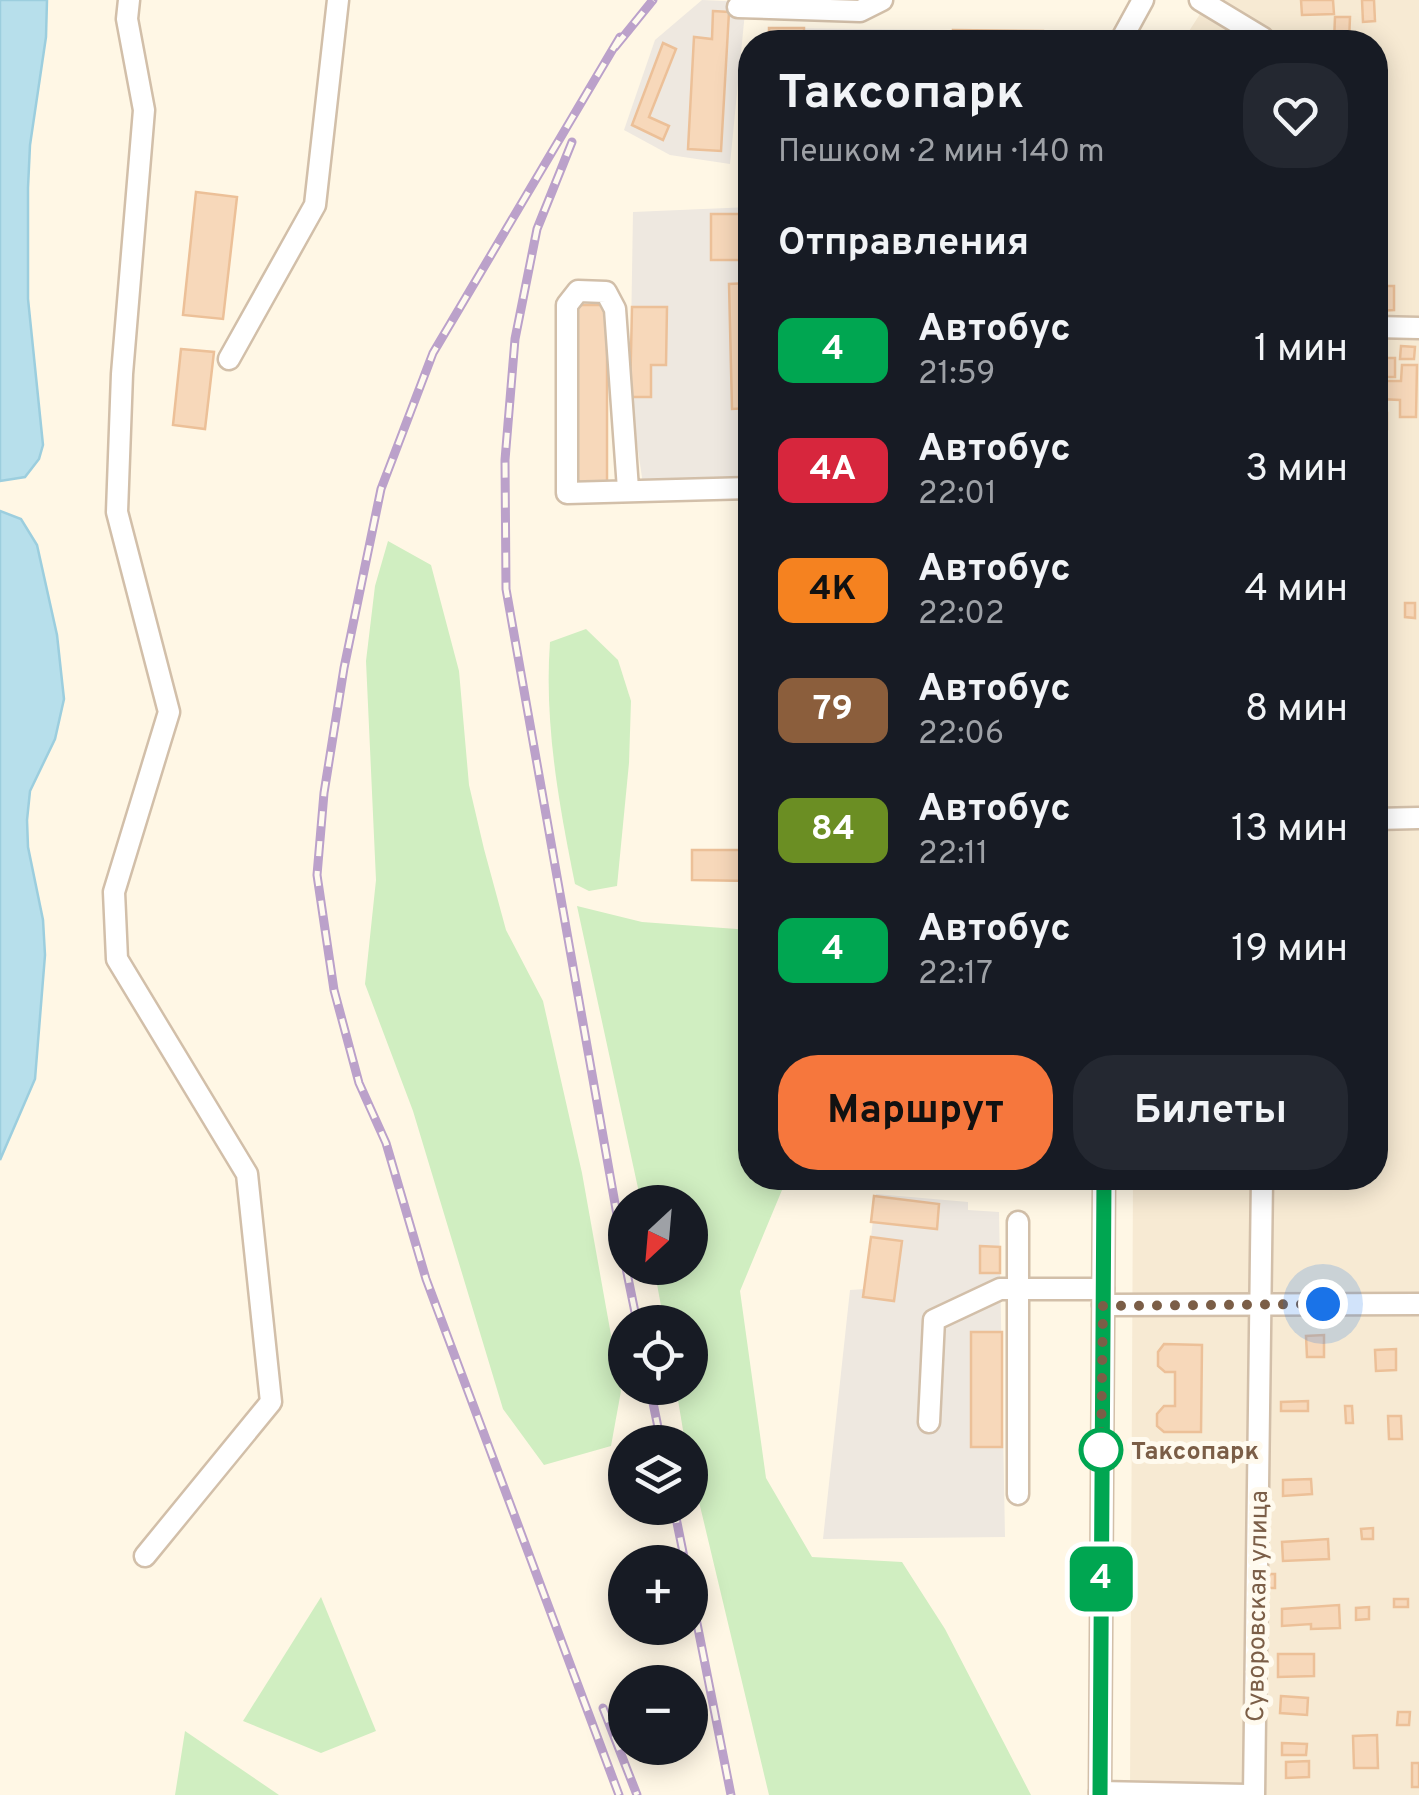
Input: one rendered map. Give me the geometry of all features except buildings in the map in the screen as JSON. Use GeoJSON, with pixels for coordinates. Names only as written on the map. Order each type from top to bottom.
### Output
{"type":"FeatureCollection","features":[{"type":"Feature","properties":{"kind":"street"},"geometry":{"type":"LineString","coordinates":[[129,0],[127,20],[144,110],[122,374],[117,512],[169,712],[114,892],[117,959],[247,1174],[271,1402],[145,1556]]}},
{"type":"Feature","properties":{"kind":"street"},"geometry":{"type":"LineString","coordinates":[[229,359],[315,205],[338,0]]}},
{"type":"Feature","properties":{"kind":"street"},"geometry":{"type":"LineString","coordinates":[[738,7],[860,10],[882,0]]}},
{"type":"Feature","properties":{"kind":"street"},"geometry":{"type":"LineString","coordinates":[[1200,0],[1249,30]]}},
{"type":"Feature","properties":{"kind":"street"},"geometry":{"type":"LineString","coordinates":[[1126,30],[1140,1]]}},
{"type":"Feature","properties":{"kind":"street"},"geometry":{"type":"LineString","coordinates":[[628,489],[615,309],[606,292],[578,291],[568,304],[567,494],[738,488]]}},
{"type":"Feature","properties":{"kind":"street"},"geometry":{"type":"LineString","coordinates":[[1388,327],[1419,328]]}},
{"type":"Feature","properties":{"kind":"street"},"geometry":{"type":"LineString","coordinates":[[1388,819],[1419,818]]}},
{"type":"Feature","properties":{"kind":"street"},"geometry":{"type":"LineString","coordinates":[[1104,1190],[1100,1793],[1250,1795]]}},
{"type":"Feature","properties":{"kind":"street","name":"Суворовская улица"},"geometry":{"type":"LineString","coordinates":[[1250,1795],[1262,1190]]}},
{"type":"Feature","properties":{"kind":"street"},"geometry":{"type":"LineString","coordinates":[[1018,1222],[1018,1494]]}},
{"type":"Feature","properties":{"kind":"street"},"geometry":{"type":"LineString","coordinates":[[929,1422],[934,1320],[1000,1288],[1259,1305],[1419,1304]]}},
{"type":"Feature","properties":{"kind":"shaded area"},"geometry":{"type":"Polygon","coordinates":[[[702,0],[746,2],[743,30],[738,30],[738,83],[730,164],[670,155],[624,130],[655,40],[702,0]]]}},
{"type":"Feature","properties":{"kind":"shaded area"},"geometry":{"type":"Polygon","coordinates":[[[1209,0],[1419,0],[1419,1795],[1130,1795],[1133,1190],[1388,1190],[1388,30],[1190,30],[1209,0]]]}},
{"type":"Feature","properties":{"kind":"shaded area"},"geometry":{"type":"Polygon","coordinates":[[[769,28],[952,30],[769,30],[769,28]]]}},
{"type":"Feature","properties":{"kind":"shaded area"},"geometry":{"type":"Polygon","coordinates":[[[738,208],[738,481],[643,484],[630,397],[633,212],[738,208]]]}},
{"type":"Feature","properties":{"kind":"shaded area"},"geometry":{"type":"Polygon","coordinates":[[[876,1194],[968,1202],[968,1210],[999,1212],[1005,1537],[823,1539],[850,1290],[865,1289],[876,1194]]]}},
{"type":"Feature","properties":{"kind":"green space"},"geometry":{"type":"Polygon","coordinates":[[[388,541],[431,565],[459,671],[469,785],[484,849],[506,930],[543,1001],[582,1173],[608,1318],[608,1405],[618,1405],[615,1425],[608,1425],[608,1447],[544,1465],[503,1409],[413,1111],[365,984],[376,880],[366,661],[375,586],[388,541]]]}},
{"type":"Feature","properties":{"kind":"green space"},"geometry":{"type":"Polygon","coordinates":[[[586,629],[618,660],[631,701],[617,886],[589,891],[575,884],[564,824],[554,764],[549,672],[550,642],[586,629]]]}},
{"type":"Feature","properties":{"kind":"green space"},"geometry":{"type":"Polygon","coordinates":[[[577,906],[642,922],[738,929],[738,1190],[782,1190],[740,1291],[766,1478],[812,1557],[902,1562],[945,1629],[1031,1795],[769,1795],[705,1525],[708,1525],[708,1425],[682,1425],[679,1405],[708,1405],[708,1305],[661,1305],[657,1285],[708,1285],[708,1185],[637,1185],[577,906]]]}},
{"type":"Feature","properties":{"kind":"green space"},"geometry":{"type":"Polygon","coordinates":[[[321,1597],[376,1731],[321,1753],[243,1721],[321,1597]]]}},
{"type":"Feature","properties":{"kind":"green space"},"geometry":{"type":"Polygon","coordinates":[[[185,1731],[279,1795],[175,1795],[185,1731]]]}},
{"type":"Feature","properties":{"kind":"water"},"geometry":{"type":"Polygon","coordinates":[[[0,0],[47,0],[28,188],[28,299],[43,445],[39,459],[25,477],[0,481],[0,0]]]}},
{"type":"Feature","properties":{"kind":"water"},"geometry":{"type":"Polygon","coordinates":[[[0,511],[21,519],[37,545],[57,635],[64,699],[55,739],[30,791],[27,820],[45,955],[35,1079],[0,1160],[0,511]]]}},
{"type":"Feature","properties":{"kind":"railway"},"geometry":{"type":"LineString","coordinates":[[615,47],[653,0]]}},
{"type":"Feature","properties":{"kind":"railway"},"geometry":{"type":"LineString","coordinates":[[619,1795],[426,1279],[386,1143],[359,1083],[334,990],[317,875],[324,793],[344,668],[381,489],[433,353],[620,37]]}},
{"type":"Feature","properties":{"kind":"railway"},"geometry":{"type":"LineString","coordinates":[[572,142],[537,229],[515,339],[505,460],[506,589],[612,1185]]}},
{"type":"Feature","properties":{"kind":"railway"},"geometry":{"type":"LineString","coordinates":[[629,1285],[634,1305]]}},
{"type":"Feature","properties":{"kind":"railway"},"geometry":{"type":"LineString","coordinates":[[653,1405],[658,1425]]}},
{"type":"Feature","properties":{"kind":"railway"},"geometry":{"type":"LineString","coordinates":[[677,1525],[682,1545]]}},
{"type":"Feature","properties":{"kind":"railway"},"geometry":{"type":"LineString","coordinates":[[701,1645],[731,1795]]}},
{"type":"Feature","properties":{"kind":"railway"},"geometry":{"type":"LineString","coordinates":[[603,1708],[637,1795]]}},
{"type":"Feature","properties":{"kind":"bus line","name":"4"},"geometry":{"type":"LineString","coordinates":[[1100,1795],[1104,1190]]}},
{"type":"Feature","properties":{"kind":"place","name":"Таксопарк"},"geometry":{"type":"Point","coordinates":[1101,1450]}},
{"type":"Feature","properties":{"kind":"route"},"geometry":{"type":"LineString","coordinates":[[1101,1450],[1103,1306],[1323,1304]]}}]}
